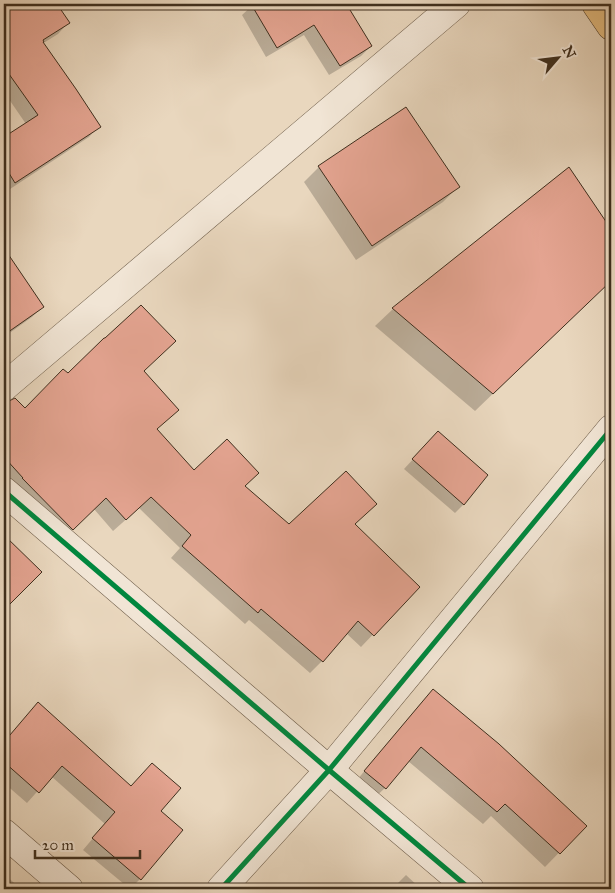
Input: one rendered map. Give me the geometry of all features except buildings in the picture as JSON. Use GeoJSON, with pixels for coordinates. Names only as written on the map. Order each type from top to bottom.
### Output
{"type":"FeatureCollection","features":[{"type":"Feature","properties":{"kind":"main road"},"geometry":{"type":"LineString","coordinates":[[596,4],[611,26]]}},
{"type":"Feature","properties":{"kind":"street"},"geometry":{"type":"LineString","coordinates":[[4,387],[456,4]]}},
{"type":"Feature","properties":{"kind":"street"},"geometry":{"type":"LineString","coordinates":[[221,889],[329,770],[611,429]]}},
{"type":"Feature","properties":{"kind":"street"},"geometry":{"type":"LineString","coordinates":[[4,491],[470,889]]}},
{"type":"Feature","properties":{"kind":"street"},"geometry":{"type":"LineString","coordinates":[[4,833],[69,889]]}},
{"type":"Feature","properties":{"kind":"cycle path"},"geometry":{"type":"LineString","coordinates":[[221,889],[329,770],[611,429]]}},
{"type":"Feature","properties":{"kind":"cycle path"},"geometry":{"type":"LineString","coordinates":[[4,491],[470,889]]}}]}
